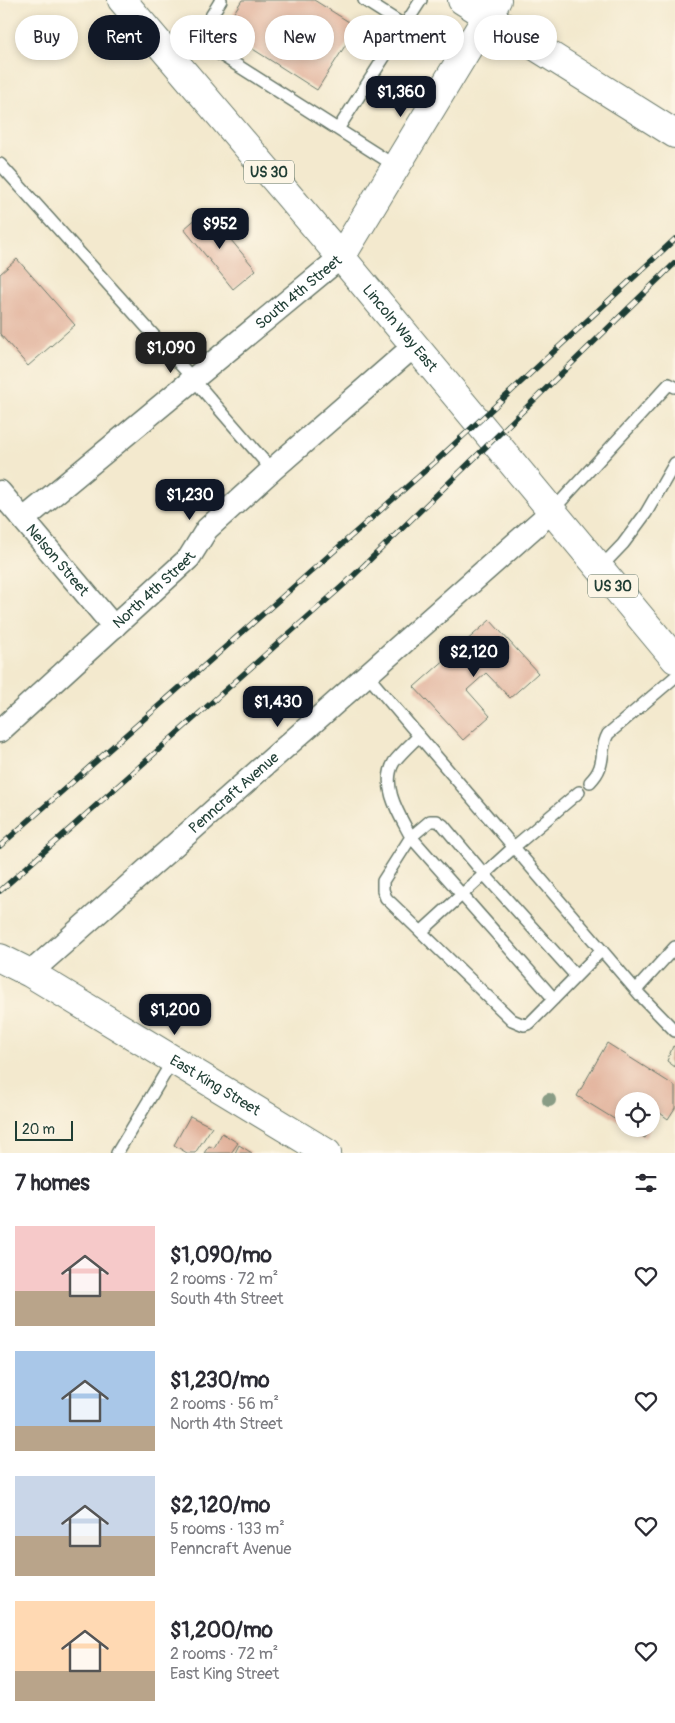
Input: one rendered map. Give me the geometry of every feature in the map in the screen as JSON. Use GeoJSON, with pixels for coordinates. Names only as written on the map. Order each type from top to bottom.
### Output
{"type":"FeatureCollection","features":[{"type":"Feature","properties":{"kind":"main road","name":"Lincoln Way East"},"geometry":{"type":"LineString","coordinates":[[122,0],[341,257],[675,659]]}},
{"type":"Feature","properties":{"kind":"main road"},"geometry":{"type":"LineString","coordinates":[[462,0],[492,8],[675,134]]}},
{"type":"Feature","properties":{"kind":"main road","name":"South 4th Street"},"geometry":{"type":"LineString","coordinates":[[341,257],[492,8]]}},
{"type":"Feature","properties":{"kind":"main road","name":"East King Street"},"geometry":{"type":"LineString","coordinates":[[0,958],[30,973],[327,1153]]}},
{"type":"Feature","properties":{"kind":"street","name":"South 4th Street"},"geometry":{"type":"LineString","coordinates":[[24,520],[341,257]]}},
{"type":"Feature","properties":{"kind":"street","name":"North 4th Street"},"geometry":{"type":"LineString","coordinates":[[0,731],[189,558],[207,529],[414,346]]}},
{"type":"Feature","properties":{"kind":"street","name":"Nelson Street"},"geometry":{"type":"LineString","coordinates":[[0,492],[114,627]]}},
{"type":"Feature","properties":{"kind":"street","name":"Penncraft Avenue"},"geometry":{"type":"LineString","coordinates":[[30,973],[551,512]]}},
{"type":"Feature","properties":{"kind":"lane"},"geometry":{"type":"LineString","coordinates":[[212,15],[222,0]]}},
{"type":"Feature","properties":{"kind":"lane"},"geometry":{"type":"LineString","coordinates":[[364,0],[388,15]]}},
{"type":"Feature","properties":{"kind":"lane"},"geometry":{"type":"LineString","coordinates":[[412,15],[421,0]]}},
{"type":"Feature","properties":{"kind":"lane"},"geometry":{"type":"LineString","coordinates":[[164,50],[170,49]]}},
{"type":"Feature","properties":{"kind":"lane"},"geometry":{"type":"LineString","coordinates":[[229,60],[397,167]]}},
{"type":"Feature","properties":{"kind":"lane"},"geometry":{"type":"LineString","coordinates":[[338,130],[383,60]]}},
{"type":"Feature","properties":{"kind":"lane"},"geometry":{"type":"LineString","coordinates":[[0,164],[272,470]]}},
{"type":"Feature","properties":{"kind":"lane"},"geometry":{"type":"LineString","coordinates":[[551,512],[669,384],[675,387]]}},
{"type":"Feature","properties":{"kind":"lane"},"geometry":{"type":"LineString","coordinates":[[599,569],[623,544],[646,514],[675,463]]}},
{"type":"Feature","properties":{"kind":"lane"},"geometry":{"type":"LineString","coordinates":[[367,675],[636,990],[675,1031]]}},
{"type":"Feature","properties":{"kind":"lane"},"geometry":{"type":"LineString","coordinates":[[590,782],[600,770],[605,739],[608,734],[675,678]]}},
{"type":"Feature","properties":{"kind":"lane"},"geometry":{"type":"LineString","coordinates":[[419,736],[395,762],[390,773],[389,782],[394,803],[411,837],[554,999]]}},
{"type":"Feature","properties":{"kind":"lane"},"geometry":{"type":"LineString","coordinates":[[420,932],[514,847],[579,792]]}},
{"type":"Feature","properties":{"kind":"lane"},"geometry":{"type":"LineString","coordinates":[[576,976],[484,874],[444,825],[437,821],[430,821],[411,837],[383,881],[383,890],[386,898],[512,1020],[524,1025],[530,1023],[602,950]]}},
{"type":"Feature","properties":{"kind":"lane"},"geometry":{"type":"LineString","coordinates":[[636,990],[675,947]]}},
{"type":"Feature","properties":{"kind":"lane"},"geometry":{"type":"LineString","coordinates":[[117,1153],[173,1060]]}},
{"type":"Feature","properties":{"kind":"building"},"geometry":{"type":"Polygon","coordinates":[[[242,0],[314,0],[344,19],[344,47],[317,90],[270,60],[334,60],[334,15],[265,15],[265,57],[255,50],[255,15],[232,15],[242,0]]]}},
{"type":"Feature","properties":{"kind":"building"},"geometry":{"type":"Polygon","coordinates":[[[206,210],[256,270],[233,289],[184,229],[206,210]]]}},
{"type":"Feature","properties":{"kind":"building"},"geometry":{"type":"Polygon","coordinates":[[[17,259],[75,325],[28,366],[0,334],[0,274],[17,259]]]}},
{"type":"Feature","properties":{"kind":"building"},"geometry":{"type":"Polygon","coordinates":[[[490,620],[538,673],[510,698],[486,673],[467,690],[490,716],[463,740],[414,687],[490,620]]]}},
{"type":"Feature","properties":{"kind":"building"},"geometry":{"type":"Polygon","coordinates":[[[607,1043],[675,1086],[675,1108],[668,1119],[660,1113],[660,1092],[615,1092],[615,1119],[577,1096],[607,1043]]]}},
{"type":"Feature","properties":{"kind":"building"},"geometry":{"type":"Polygon","coordinates":[[[673,1046],[675,1047],[675,1067],[667,1061],[673,1046]]]}},
{"type":"Feature","properties":{"kind":"building"},"geometry":{"type":"Polygon","coordinates":[[[190,1116],[212,1127],[195,1153],[187,1153],[174,1145],[190,1116]]]}},
{"type":"Feature","properties":{"kind":"building"},"geometry":{"type":"Polygon","coordinates":[[[222,1133],[238,1143],[231,1153],[204,1153],[209,1146],[214,1148],[222,1133]]]}},
{"type":"Feature","properties":{"kind":"building"},"geometry":{"type":"Polygon","coordinates":[[[239,1145],[252,1153],[235,1153],[239,1145]]]}},
{"type":"Feature","properties":{"kind":"railway"},"geometry":{"type":"LineString","coordinates":[[0,846],[435,462],[675,239]]}},
{"type":"Feature","properties":{"kind":"railway"},"geometry":{"type":"LineString","coordinates":[[0,891],[348,581],[675,263]]}}]}
